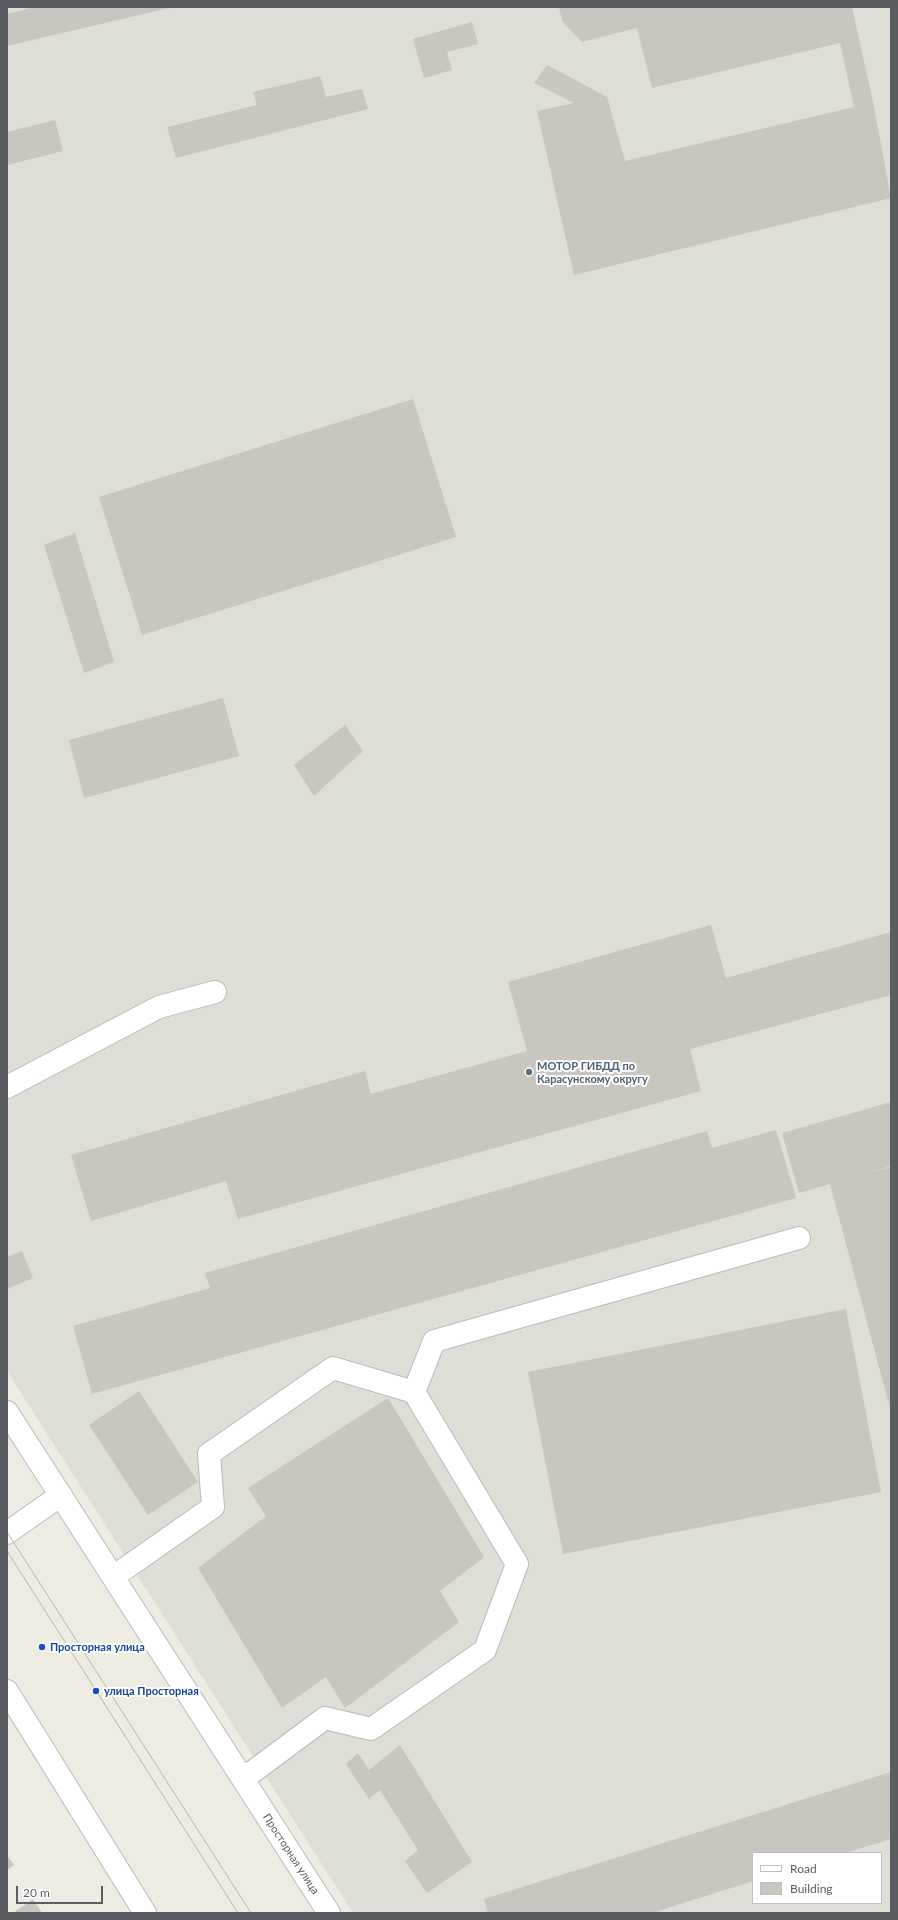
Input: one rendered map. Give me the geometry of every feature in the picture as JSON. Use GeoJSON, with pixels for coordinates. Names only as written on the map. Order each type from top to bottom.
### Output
{"type":"FeatureCollection","features":[{"type":"Feature","properties":{"kind":"street"},"geometry":{"type":"LineString","coordinates":[[7,1087],[160,1007],[215,992]]}},
{"type":"Feature","properties":{"kind":"street"},"geometry":{"type":"LineString","coordinates":[[414,1392],[434,1341],[799,1238]]}},
{"type":"Feature","properties":{"kind":"street"},"geometry":{"type":"LineString","coordinates":[[113,1578],[213,1507],[209,1454],[333,1368],[414,1392],[517,1564],[485,1650],[371,1728],[325,1718],[243,1779]]}},
{"type":"Feature","properties":{"kind":"street","name":"Просторная улица"},"geometry":{"type":"LineString","coordinates":[[7,1412],[329,1913]]}},
{"type":"Feature","properties":{"kind":"street"},"geometry":{"type":"LineString","coordinates":[[7,1533],[61,1495]]}},
{"type":"Feature","properties":{"kind":"street"},"geometry":{"type":"LineString","coordinates":[[7,1691],[145,1913]]}},
{"type":"Feature","properties":{"kind":"shaded area"},"geometry":{"type":"Polygon","coordinates":[[[7,7],[891,7],[891,1913],[353,1913],[7,1371],[7,7]]]}},
{"type":"Feature","properties":{"kind":"building"},"geometry":{"type":"Polygon","coordinates":[[[35,7],[169,8],[7,46],[7,14],[35,7]]]}},
{"type":"Feature","properties":{"kind":"building"},"geometry":{"type":"Polygon","coordinates":[[[559,7],[852,7],[873,102],[891,198],[574,275],[537,111],[574,103],[534,83],[547,65],[607,97],[625,161],[854,107],[840,43],[652,88],[637,28],[582,42],[562,21],[559,7]]]}},
{"type":"Feature","properties":{"kind":"building"},"geometry":{"type":"Polygon","coordinates":[[[472,22],[478,44],[447,52],[452,70],[424,78],[413,39],[472,22]]]}},
{"type":"Feature","properties":{"kind":"building"},"geometry":{"type":"Polygon","coordinates":[[[320,76],[326,97],[362,89],[368,109],[176,158],[167,127],[257,105],[253,92],[320,76]]]}},
{"type":"Feature","properties":{"kind":"building"},"geometry":{"type":"Polygon","coordinates":[[[55,120],[63,151],[7,165],[7,132],[55,120]]]}},
{"type":"Feature","properties":{"kind":"building"},"geometry":{"type":"Polygon","coordinates":[[[413,399],[456,537],[142,635],[99,497],[413,399]]]}},
{"type":"Feature","properties":{"kind":"building"},"geometry":{"type":"Polygon","coordinates":[[[75,533],[114,662],[84,673],[44,545],[75,533]]]}},
{"type":"Feature","properties":{"kind":"building"},"geometry":{"type":"Polygon","coordinates":[[[223,698],[239,756],[84,798],[69,740],[223,698]]]}},
{"type":"Feature","properties":{"kind":"building"},"geometry":{"type":"Polygon","coordinates":[[[345,725],[363,751],[314,796],[294,765],[345,725]]]}},
{"type":"Feature","properties":{"kind":"building"},"geometry":{"type":"Polygon","coordinates":[[[711,925],[726,978],[891,932],[891,995],[690,1049],[701,1091],[238,1219],[226,1181],[91,1221],[71,1155],[365,1071],[371,1094],[527,1051],[508,982],[711,925]]]}},
{"type":"Feature","properties":{"kind":"building"},"geometry":{"type":"Polygon","coordinates":[[[891,1102],[891,1166],[868,1173],[891,1167],[891,1412],[830,1184],[799,1193],[782,1133],[891,1102]]]}},
{"type":"Feature","properties":{"kind":"building"},"geometry":{"type":"Polygon","coordinates":[[[776,1130],[796,1198],[92,1394],[73,1326],[210,1288],[205,1273],[707,1131],[712,1148],[776,1130]]]}},
{"type":"Feature","properties":{"kind":"building"},"geometry":{"type":"Polygon","coordinates":[[[22,1251],[33,1278],[7,1289],[7,1257],[22,1251]]]}},
{"type":"Feature","properties":{"kind":"building"},"geometry":{"type":"Polygon","coordinates":[[[846,1309],[881,1492],[563,1554],[528,1372],[846,1309]]]}},
{"type":"Feature","properties":{"kind":"building"},"geometry":{"type":"Polygon","coordinates":[[[139,1391],[198,1482],[148,1515],[89,1425],[139,1391]]]}},
{"type":"Feature","properties":{"kind":"building"},"geometry":{"type":"Polygon","coordinates":[[[388,1398],[484,1557],[440,1591],[459,1622],[345,1708],[326,1677],[282,1708],[198,1568],[266,1516],[248,1488],[388,1398]]]}},
{"type":"Feature","properties":{"kind":"building"},"geometry":{"type":"Polygon","coordinates":[[[400,1745],[472,1862],[427,1893],[405,1861],[418,1850],[380,1790],[369,1799],[346,1764],[358,1753],[369,1770],[400,1745]]]}},
{"type":"Feature","properties":{"kind":"building"},"geometry":{"type":"Polygon","coordinates":[[[891,1772],[891,1839],[848,1852],[752,1852],[752,1881],[652,1913],[488,1913],[484,1899],[891,1772]]]}},
{"type":"Feature","properties":{"kind":"building"},"geometry":{"type":"Polygon","coordinates":[[[7,1855],[14,1865],[7,1870],[7,1855]]]}},
{"type":"Feature","properties":{"kind":"building"},"geometry":{"type":"Polygon","coordinates":[[[33,1899],[42,1913],[13,1913],[33,1899]]]}},
{"type":"Feature","properties":{"kind":"tram line"},"geometry":{"type":"LineString","coordinates":[[7,1532],[251,1913]]}},
{"type":"Feature","properties":{"kind":"tram line"},"geometry":{"type":"LineString","coordinates":[[7,1551],[238,1913]]}},
{"type":"Feature","properties":{"kind":"place","name":"МОТОР ГИБДД по Карасунскому округу"},"geometry":{"type":"Point","coordinates":[529,1072]}},
{"type":"Feature","properties":{"kind":"place","name":"Просторная улица"},"geometry":{"type":"Point","coordinates":[42,1647]}},
{"type":"Feature","properties":{"kind":"place","name":"улица Просторная"},"geometry":{"type":"Point","coordinates":[96,1691]}}]}
